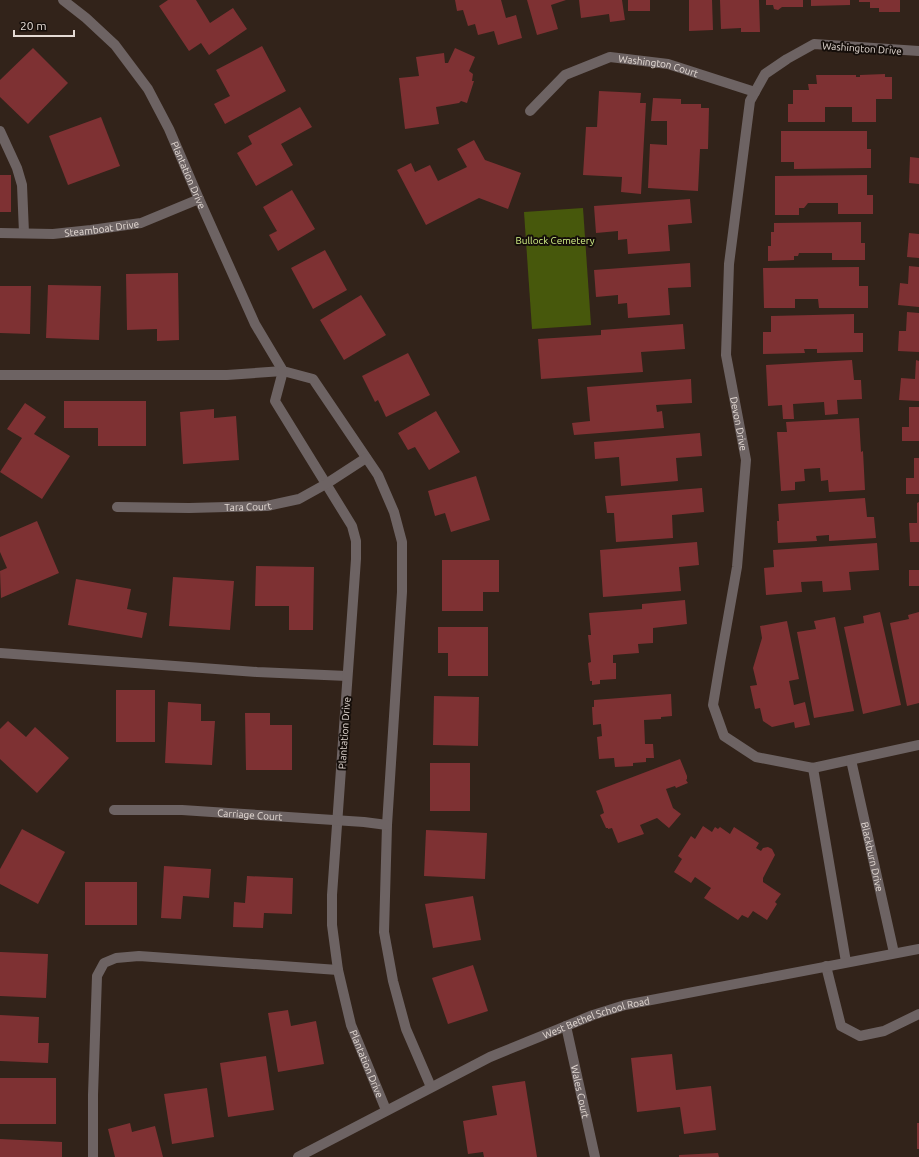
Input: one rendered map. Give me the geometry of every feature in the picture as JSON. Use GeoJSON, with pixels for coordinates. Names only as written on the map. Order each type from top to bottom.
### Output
{"type":"FeatureCollection","features":[{"type":"Feature","properties":{"kind":"street","name":"Plantation Drive"},"geometry":{"type":"LineString","coordinates":[[63,0],[86,18],[115,45],[148,89],[169,129],[255,324],[283,371],[275,401],[352,526],[356,541],[356,559],[332,896],[332,925],[338,970],[351,1025],[386,1110]]}},
{"type":"Feature","properties":{"kind":"street","name":"Washington Drive"},"geometry":{"type":"LineString","coordinates":[[765,74],[787,59],[814,44],[919,52]]}},
{"type":"Feature","properties":{"kind":"street","name":"Washington Court"},"geometry":{"type":"LineString","coordinates":[[530,111],[565,75],[610,57],[668,64],[755,92]]}},
{"type":"Feature","properties":{"kind":"street","name":"Devon Drive"},"geometry":{"type":"LineString","coordinates":[[765,74],[750,101],[729,264],[726,355],[746,460],[737,567],[713,705],[724,736],[756,757],[813,768]]}},
{"type":"Feature","properties":{"kind":"street"},"geometry":{"type":"LineString","coordinates":[[0,131],[17,168],[22,186],[24,233]]}},
{"type":"Feature","properties":{"kind":"street","name":"Steamboat Drive"},"geometry":{"type":"LineString","coordinates":[[0,233],[53,234],[141,223],[199,199]]}},
{"type":"Feature","properties":{"kind":"street"},"geometry":{"type":"LineString","coordinates":[[0,375],[226,375],[283,371],[313,379],[378,475],[394,512],[402,542],[402,592],[387,825],[384,896],[385,939],[393,981],[406,1029],[431,1087]]}},
{"type":"Feature","properties":{"kind":"street","name":"Tara Court"},"geometry":{"type":"LineString","coordinates":[[117,506],[189,508],[267,506],[299,499],[326,484],[366,458]]}},
{"type":"Feature","properties":{"kind":"street"},"geometry":{"type":"LineString","coordinates":[[0,653],[249,672],[348,676]]}},
{"type":"Feature","properties":{"kind":"street"},"geometry":{"type":"LineString","coordinates":[[846,962],[813,768],[919,745]]}},
{"type":"Feature","properties":{"kind":"street","name":"Blackburn Drive"},"geometry":{"type":"LineString","coordinates":[[851,760],[894,953]]}},
{"type":"Feature","properties":{"kind":"street","name":"Carriage Court"},"geometry":{"type":"LineString","coordinates":[[114,810],[182,810],[387,825]]}},
{"type":"Feature","properties":{"kind":"street","name":"West Bethel School Road"},"geometry":{"type":"LineString","coordinates":[[298,1157],[490,1057],[593,1015],[625,1005],[919,949]]}},
{"type":"Feature","properties":{"kind":"street"},"geometry":{"type":"LineString","coordinates":[[94,1157],[97,976],[104,963],[116,958],[139,956],[338,970]]}},
{"type":"Feature","properties":{"kind":"street"},"geometry":{"type":"LineString","coordinates":[[826,966],[841,1026],[860,1036],[884,1031],[919,1014]]}},
{"type":"Feature","properties":{"kind":"street","name":"Wales Court"},"geometry":{"type":"LineString","coordinates":[[566,1026],[595,1157]]}},
{"type":"Feature","properties":{"kind":"green space","name":"Bullock Cemetery"},"geometry":{"type":"Polygon","coordinates":[[[583,208],[591,325],[532,329],[524,212],[583,208]]]}},
{"type":"Feature","properties":{"kind":"building"},"geometry":{"type":"Polygon","coordinates":[[[168,0],[196,0],[210,23],[233,8],[247,29],[209,55],[201,43],[189,51],[159,6],[168,0]]]}},
{"type":"Feature","properties":{"kind":"building"},"geometry":{"type":"Polygon","coordinates":[[[455,0],[501,0],[506,18],[516,15],[522,38],[498,45],[494,31],[478,35],[475,24],[468,26],[463,10],[457,11],[455,0]]]}},
{"type":"Feature","properties":{"kind":"building"},"geometry":{"type":"Polygon","coordinates":[[[527,0],[566,0],[551,5],[558,29],[537,35],[527,0]]]}},
{"type":"Feature","properties":{"kind":"building"},"geometry":{"type":"Polygon","coordinates":[[[579,0],[622,0],[625,20],[610,22],[609,14],[581,18],[579,0]]]}},
{"type":"Feature","properties":{"kind":"building"},"geometry":{"type":"Polygon","coordinates":[[[628,0],[650,0],[650,11],[628,11],[628,0]]]}},
{"type":"Feature","properties":{"kind":"building"},"geometry":{"type":"Polygon","coordinates":[[[689,0],[712,0],[713,30],[689,31],[689,0]]]}},
{"type":"Feature","properties":{"kind":"building"},"geometry":{"type":"Polygon","coordinates":[[[720,0],[759,0],[760,32],[741,32],[741,28],[721,29],[720,0]]]}},
{"type":"Feature","properties":{"kind":"building"},"geometry":{"type":"Polygon","coordinates":[[[766,0],[803,0],[803,7],[782,7],[778,10],[774,9],[773,5],[766,5],[766,0]]]}},
{"type":"Feature","properties":{"kind":"building"},"geometry":{"type":"Polygon","coordinates":[[[811,0],[850,0],[850,5],[811,6],[811,0]]]}},
{"type":"Feature","properties":{"kind":"building"},"geometry":{"type":"Polygon","coordinates":[[[859,0],[900,0],[900,12],[879,12],[879,8],[870,8],[870,2],[859,2],[859,0]]]}},
{"type":"Feature","properties":{"kind":"building"},"geometry":{"type":"Polygon","coordinates":[[[262,46],[286,91],[225,124],[214,104],[230,96],[216,70],[262,46]]]}},
{"type":"Feature","properties":{"kind":"building"},"geometry":{"type":"Polygon","coordinates":[[[33,48],[68,83],[28,124],[0,97],[0,80],[33,48]]]}},
{"type":"Feature","properties":{"kind":"building"},"geometry":{"type":"Polygon","coordinates":[[[455,48],[475,57],[469,71],[473,74],[472,81],[474,81],[467,103],[461,101],[459,103],[436,107],[439,124],[405,129],[399,78],[419,76],[416,57],[444,53],[445,63],[448,63],[455,48]]]}},
{"type":"Feature","properties":{"kind":"building"},"geometry":{"type":"Polygon","coordinates":[[[885,74],[885,77],[892,77],[892,99],[876,99],[876,122],[852,122],[852,107],[825,107],[825,122],[788,122],[788,104],[793,104],[793,90],[809,90],[808,84],[817,84],[816,75],[856,75],[856,77],[860,77],[860,75],[885,74]]]}},
{"type":"Feature","properties":{"kind":"building"},"geometry":{"type":"Polygon","coordinates":[[[599,91],[641,93],[640,103],[646,103],[641,194],[621,192],[622,177],[583,175],[586,127],[597,127],[599,91]]]}},
{"type":"Feature","properties":{"kind":"building"},"geometry":{"type":"Polygon","coordinates":[[[653,98],[681,99],[681,104],[701,104],[701,108],[709,108],[708,149],[700,149],[698,191],[648,188],[650,144],[667,145],[667,121],[651,121],[653,98]]]}},
{"type":"Feature","properties":{"kind":"building"},"geometry":{"type":"Polygon","coordinates":[[[300,107],[312,127],[281,144],[293,165],[256,186],[237,153],[252,144],[248,136],[300,107]]]}},
{"type":"Feature","properties":{"kind":"building"},"geometry":{"type":"Polygon","coordinates":[[[101,117],[120,166],[68,185],[49,136],[101,117]]]}},
{"type":"Feature","properties":{"kind":"building"},"geometry":{"type":"Polygon","coordinates":[[[781,131],[867,131],[867,149],[871,149],[871,168],[794,169],[794,162],[781,162],[781,131]]]}},
{"type":"Feature","properties":{"kind":"building"},"geometry":{"type":"Polygon","coordinates":[[[474,140],[485,160],[521,173],[508,209],[479,198],[426,225],[397,170],[411,163],[415,172],[430,165],[438,181],[467,167],[457,149],[474,140]]]}},
{"type":"Feature","properties":{"kind":"building"},"geometry":{"type":"Polygon","coordinates":[[[910,157],[919,158],[919,184],[909,183],[910,157]]]}},
{"type":"Feature","properties":{"kind":"building"},"geometry":{"type":"Polygon","coordinates":[[[0,175],[11,175],[11,212],[0,212],[0,175]]]}},
{"type":"Feature","properties":{"kind":"building"},"geometry":{"type":"Polygon","coordinates":[[[867,175],[867,195],[873,195],[873,214],[838,214],[838,203],[808,203],[804,208],[799,208],[799,215],[775,215],[775,176],[867,175]]]}},
{"type":"Feature","properties":{"kind":"building"},"geometry":{"type":"Polygon","coordinates":[[[292,190],[315,229],[278,251],[269,235],[277,231],[263,207],[292,190]]]}},
{"type":"Feature","properties":{"kind":"building"},"geometry":{"type":"Polygon","coordinates":[[[690,199],[692,223],[668,225],[670,251],[628,254],[627,239],[618,240],[618,231],[596,233],[594,206],[690,199]]]}},
{"type":"Feature","properties":{"kind":"building"},"geometry":{"type":"Polygon","coordinates":[[[861,222],[861,243],[865,243],[865,260],[832,260],[832,253],[799,253],[798,256],[794,256],[794,260],[768,261],[768,246],[771,246],[771,232],[774,232],[774,223],[861,222]]]}},
{"type":"Feature","properties":{"kind":"building"},"geometry":{"type":"Polygon","coordinates":[[[909,233],[919,234],[919,258],[907,257],[909,233]]]}},
{"type":"Feature","properties":{"kind":"building"},"geometry":{"type":"Polygon","coordinates":[[[325,250],[347,290],[313,309],[291,268],[325,250]]]}},
{"type":"Feature","properties":{"kind":"building"},"geometry":{"type":"Polygon","coordinates":[[[690,263],[691,287],[668,288],[670,315],[628,318],[627,303],[618,304],[618,295],[596,297],[594,270],[690,263]]]}},
{"type":"Feature","properties":{"kind":"building"},"geometry":{"type":"Polygon","coordinates":[[[909,266],[919,267],[919,307],[898,305],[900,283],[908,284],[909,266]]]}},
{"type":"Feature","properties":{"kind":"building"},"geometry":{"type":"Polygon","coordinates":[[[859,267],[859,286],[868,286],[868,308],[819,308],[818,299],[795,299],[795,308],[764,308],[763,268],[859,267]]]}},
{"type":"Feature","properties":{"kind":"building"},"geometry":{"type":"Polygon","coordinates":[[[178,273],[179,340],[157,341],[157,329],[127,330],[126,274],[178,273]]]}},
{"type":"Feature","properties":{"kind":"building"},"geometry":{"type":"Polygon","coordinates":[[[48,285],[101,286],[99,340],[46,338],[48,285]]]}},
{"type":"Feature","properties":{"kind":"building"},"geometry":{"type":"Polygon","coordinates":[[[0,286],[31,286],[30,334],[0,333],[0,286]]]}},
{"type":"Feature","properties":{"kind":"building"},"geometry":{"type":"Polygon","coordinates":[[[361,295],[386,335],[344,360],[320,320],[361,295]]]}},
{"type":"Feature","properties":{"kind":"building"},"geometry":{"type":"Polygon","coordinates":[[[907,312],[919,313],[919,352],[898,351],[899,331],[906,331],[907,312]]]}},
{"type":"Feature","properties":{"kind":"building"},"geometry":{"type":"Polygon","coordinates":[[[854,314],[854,333],[863,333],[863,352],[817,353],[817,349],[804,349],[805,353],[763,354],[763,332],[771,332],[771,316],[854,314]]]}},
{"type":"Feature","properties":{"kind":"building"},"geometry":{"type":"Polygon","coordinates":[[[683,324],[685,349],[641,352],[643,372],[541,379],[538,339],[601,335],[601,330],[683,324]]]}},
{"type":"Feature","properties":{"kind":"building"},"geometry":{"type":"Polygon","coordinates":[[[408,353],[430,395],[386,417],[378,400],[375,402],[362,376],[408,353]]]}},
{"type":"Feature","properties":{"kind":"building"},"geometry":{"type":"Polygon","coordinates":[[[852,360],[854,380],[861,380],[862,399],[837,400],[838,414],[825,415],[824,402],[793,404],[794,419],[783,419],[782,405],[768,406],[766,365],[852,360]]]}},
{"type":"Feature","properties":{"kind":"building"},"geometry":{"type":"Polygon","coordinates":[[[916,360],[919,361],[919,401],[899,400],[901,378],[915,379],[916,360]]]}},
{"type":"Feature","properties":{"kind":"building"},"geometry":{"type":"Polygon","coordinates":[[[691,379],[692,403],[656,405],[657,412],[662,411],[664,428],[574,435],[572,423],[590,421],[587,387],[691,379]]]}},
{"type":"Feature","properties":{"kind":"building"},"geometry":{"type":"Polygon","coordinates":[[[64,401],[146,401],[146,446],[98,446],[98,428],[64,428],[64,401]]]}},
{"type":"Feature","properties":{"kind":"building"},"geometry":{"type":"Polygon","coordinates":[[[25,403],[46,417],[34,434],[70,456],[42,499],[0,472],[22,438],[7,429],[25,403]]]}},
{"type":"Feature","properties":{"kind":"building"},"geometry":{"type":"Polygon","coordinates":[[[909,407],[919,407],[919,441],[902,441],[902,427],[909,427],[909,407]]]}},
{"type":"Feature","properties":{"kind":"building"},"geometry":{"type":"Polygon","coordinates":[[[214,409],[214,418],[236,416],[239,460],[183,464],[180,412],[214,409]]]}},
{"type":"Feature","properties":{"kind":"building"},"geometry":{"type":"Polygon","coordinates":[[[436,411],[460,452],[429,470],[415,447],[408,450],[398,433],[436,411]]]}},
{"type":"Feature","properties":{"kind":"building"},"geometry":{"type":"Polygon","coordinates":[[[859,418],[861,452],[863,451],[865,490],[829,492],[828,480],[821,481],[820,468],[804,469],[805,481],[795,482],[795,490],[781,491],[777,432],[787,432],[786,422],[859,418]]]}},
{"type":"Feature","properties":{"kind":"building"},"geometry":{"type":"Polygon","coordinates":[[[700,433],[702,456],[676,458],[678,481],[621,486],[619,457],[595,459],[594,442],[700,433]]]}},
{"type":"Feature","properties":{"kind":"building"},"geometry":{"type":"Polygon","coordinates":[[[914,458],[919,458],[919,494],[906,494],[906,478],[914,478],[914,458]]]}},
{"type":"Feature","properties":{"kind":"building"},"geometry":{"type":"Polygon","coordinates":[[[476,476],[490,520],[451,532],[445,513],[435,516],[428,491],[476,476]]]}},
{"type":"Feature","properties":{"kind":"building"},"geometry":{"type":"Polygon","coordinates":[[[702,488],[704,512],[672,515],[673,538],[616,542],[614,513],[607,513],[605,496],[702,488]]]}},
{"type":"Feature","properties":{"kind":"building"},"geometry":{"type":"Polygon","coordinates":[[[865,498],[867,517],[874,517],[876,538],[829,541],[829,535],[816,536],[817,541],[778,543],[778,504],[865,498]]]}},
{"type":"Feature","properties":{"kind":"building"},"geometry":{"type":"Polygon","coordinates":[[[919,502],[919,542],[910,542],[909,523],[917,523],[917,503],[919,502]]]}},
{"type":"Feature","properties":{"kind":"building"},"geometry":{"type":"Polygon","coordinates":[[[37,521],[59,573],[1,598],[0,571],[7,568],[0,552],[0,537],[37,521]]]}},
{"type":"Feature","properties":{"kind":"building"},"geometry":{"type":"Polygon","coordinates":[[[697,542],[699,565],[679,567],[681,591],[603,597],[600,550],[697,542]]]}},
{"type":"Feature","properties":{"kind":"building"},"geometry":{"type":"Polygon","coordinates":[[[877,543],[879,570],[849,572],[851,590],[823,592],[822,581],[801,582],[802,592],[766,595],[764,568],[774,567],[773,550],[877,543]]]}},
{"type":"Feature","properties":{"kind":"building"},"geometry":{"type":"Polygon","coordinates":[[[442,560],[499,560],[499,592],[483,592],[483,611],[442,611],[442,560]]]}},
{"type":"Feature","properties":{"kind":"building"},"geometry":{"type":"Polygon","coordinates":[[[256,566],[314,567],[313,630],[289,630],[289,606],[255,606],[256,566]]]}},
{"type":"Feature","properties":{"kind":"building"},"geometry":{"type":"Polygon","coordinates":[[[909,570],[919,570],[919,586],[909,586],[909,570]]]}},
{"type":"Feature","properties":{"kind":"building"},"geometry":{"type":"Polygon","coordinates":[[[173,577],[234,581],[230,630],[169,626],[173,577]]]}},
{"type":"Feature","properties":{"kind":"building"},"geometry":{"type":"Polygon","coordinates":[[[76,579],[131,589],[127,609],[147,613],[142,638],[68,625],[76,579]]]}},
{"type":"Feature","properties":{"kind":"building"},"geometry":{"type":"Polygon","coordinates":[[[685,600],[687,624],[653,628],[653,643],[638,644],[639,653],[613,655],[613,663],[616,663],[616,679],[600,680],[600,684],[592,685],[592,681],[590,681],[588,663],[591,662],[588,635],[591,635],[589,613],[642,609],[642,604],[685,600]]]}},
{"type":"Feature","properties":{"kind":"building"},"geometry":{"type":"Polygon","coordinates":[[[880,612],[901,705],[863,714],[844,627],[864,623],[863,616],[880,612]]]}},
{"type":"Feature","properties":{"kind":"building"},"geometry":{"type":"Polygon","coordinates":[[[919,612],[919,703],[907,706],[890,623],[909,619],[908,615],[919,612]]]}},
{"type":"Feature","properties":{"kind":"building"},"geometry":{"type":"Polygon","coordinates":[[[835,617],[854,711],[814,718],[797,632],[816,629],[814,621],[835,617]]]}},
{"type":"Feature","properties":{"kind":"building"},"geometry":{"type":"Polygon","coordinates":[[[787,621],[799,679],[789,681],[794,705],[805,702],[810,725],[795,728],[794,722],[772,727],[763,721],[760,708],[755,709],[750,686],[757,685],[753,668],[762,638],[760,626],[787,621]]]}},
{"type":"Feature","properties":{"kind":"building"},"geometry":{"type":"Polygon","coordinates":[[[438,627],[488,627],[488,676],[448,676],[448,653],[438,653],[438,627]]]}},
{"type":"Feature","properties":{"kind":"building"},"geometry":{"type":"Polygon","coordinates":[[[116,690],[155,690],[155,742],[116,742],[116,690]]]}},
{"type":"Feature","properties":{"kind":"building"},"geometry":{"type":"Polygon","coordinates":[[[671,694],[672,716],[661,717],[661,719],[644,720],[645,744],[653,744],[654,758],[646,758],[646,762],[633,763],[633,766],[615,767],[614,758],[599,759],[597,737],[602,736],[601,724],[593,725],[592,707],[594,707],[594,700],[671,694]]]}},
{"type":"Feature","properties":{"kind":"building"},"geometry":{"type":"Polygon","coordinates":[[[434,696],[479,697],[478,746],[433,745],[434,696]]]}},
{"type":"Feature","properties":{"kind":"building"},"geometry":{"type":"Polygon","coordinates":[[[168,702],[201,704],[201,721],[215,721],[212,765],[165,763],[168,702]]]}},
{"type":"Feature","properties":{"kind":"building"},"geometry":{"type":"Polygon","coordinates":[[[245,713],[270,713],[270,725],[292,725],[292,770],[246,770],[245,713]]]}},
{"type":"Feature","properties":{"kind":"building"},"geometry":{"type":"Polygon","coordinates":[[[8,721],[26,737],[35,727],[69,758],[37,793],[0,759],[0,729],[8,721]]]}},
{"type":"Feature","properties":{"kind":"building"},"geometry":{"type":"Polygon","coordinates":[[[680,759],[687,776],[686,780],[688,783],[676,788],[675,786],[666,789],[673,808],[681,814],[669,828],[657,818],[640,825],[644,834],[618,843],[612,828],[606,828],[600,815],[604,813],[596,791],[680,759]]]}},
{"type":"Feature","properties":{"kind":"building"},"geometry":{"type":"Polygon","coordinates":[[[430,763],[470,763],[470,811],[430,811],[430,763]]]}},
{"type":"Feature","properties":{"kind":"building"},"geometry":{"type":"Polygon","coordinates":[[[703,826],[712,832],[715,827],[718,829],[720,827],[730,834],[734,827],[759,843],[756,848],[761,851],[763,848],[768,847],[772,849],[775,855],[763,878],[763,882],[781,894],[775,902],[777,904],[767,920],[753,911],[748,918],[742,915],[738,920],[704,898],[711,888],[695,877],[691,883],[674,872],[682,859],[678,856],[691,836],[695,839],[703,826]]]}},
{"type":"Feature","properties":{"kind":"building"},"geometry":{"type":"Polygon","coordinates":[[[22,829],[65,852],[38,904],[0,884],[0,869],[22,829]]]}},
{"type":"Feature","properties":{"kind":"building"},"geometry":{"type":"Polygon","coordinates":[[[426,830],[487,833],[485,879],[424,876],[426,830]]]}},
{"type":"Feature","properties":{"kind":"building"},"geometry":{"type":"Polygon","coordinates":[[[164,866],[211,869],[209,898],[183,896],[181,919],[161,918],[164,866]]]}},
{"type":"Feature","properties":{"kind":"building"},"geometry":{"type":"Polygon","coordinates":[[[247,876],[293,878],[292,914],[264,913],[263,928],[233,927],[234,902],[245,903],[247,876]]]}},
{"type":"Feature","properties":{"kind":"building"},"geometry":{"type":"Polygon","coordinates":[[[85,882],[137,882],[137,925],[85,925],[85,882]]]}},
{"type":"Feature","properties":{"kind":"building"},"geometry":{"type":"Polygon","coordinates":[[[473,896],[481,940],[433,948],[425,904],[473,896]]]}},
{"type":"Feature","properties":{"kind":"building"},"geometry":{"type":"Polygon","coordinates":[[[0,952],[48,954],[46,998],[0,996],[0,952]]]}},
{"type":"Feature","properties":{"kind":"building"},"geometry":{"type":"Polygon","coordinates":[[[473,965],[488,1011],[448,1024],[432,978],[473,965]]]}},
{"type":"Feature","properties":{"kind":"building"},"geometry":{"type":"Polygon","coordinates":[[[288,1010],[291,1026],[316,1021],[324,1064],[278,1072],[268,1013],[288,1010]]]}},
{"type":"Feature","properties":{"kind":"building"},"geometry":{"type":"Polygon","coordinates":[[[0,1015],[39,1017],[38,1043],[49,1043],[48,1063],[0,1061],[0,1015]]]}},
{"type":"Feature","properties":{"kind":"building"},"geometry":{"type":"Polygon","coordinates":[[[672,1054],[676,1090],[711,1086],[716,1130],[684,1134],[680,1107],[637,1112],[631,1058],[672,1054]]]}},
{"type":"Feature","properties":{"kind":"building"},"geometry":{"type":"Polygon","coordinates":[[[266,1056],[274,1110],[228,1117],[220,1063],[266,1056]]]}},
{"type":"Feature","properties":{"kind":"building"},"geometry":{"type":"Polygon","coordinates":[[[0,1078],[56,1078],[56,1124],[0,1124],[0,1078]]]}},
{"type":"Feature","properties":{"kind":"building"},"geometry":{"type":"Polygon","coordinates":[[[525,1081],[537,1157],[484,1157],[483,1152],[468,1154],[463,1121],[497,1115],[492,1086],[525,1081]]]}},
{"type":"Feature","properties":{"kind":"building"},"geometry":{"type":"Polygon","coordinates":[[[207,1088],[214,1137],[172,1144],[164,1094],[207,1088]]]}},
{"type":"Feature","properties":{"kind":"building"},"geometry":{"type":"Polygon","coordinates":[[[130,1123],[132,1132],[155,1126],[163,1157],[115,1157],[108,1129],[130,1123]]]}},
{"type":"Feature","properties":{"kind":"building"},"geometry":{"type":"Polygon","coordinates":[[[917,1123],[919,1123],[919,1149],[917,1149],[917,1123]]]}},
{"type":"Feature","properties":{"kind":"building"},"geometry":{"type":"Polygon","coordinates":[[[0,1139],[62,1142],[62,1157],[0,1157],[0,1139]]]}},
{"type":"Feature","properties":{"kind":"building"},"geometry":{"type":"Polygon","coordinates":[[[718,1153],[719,1157],[679,1157],[679,1155],[718,1153]]]}}]}
